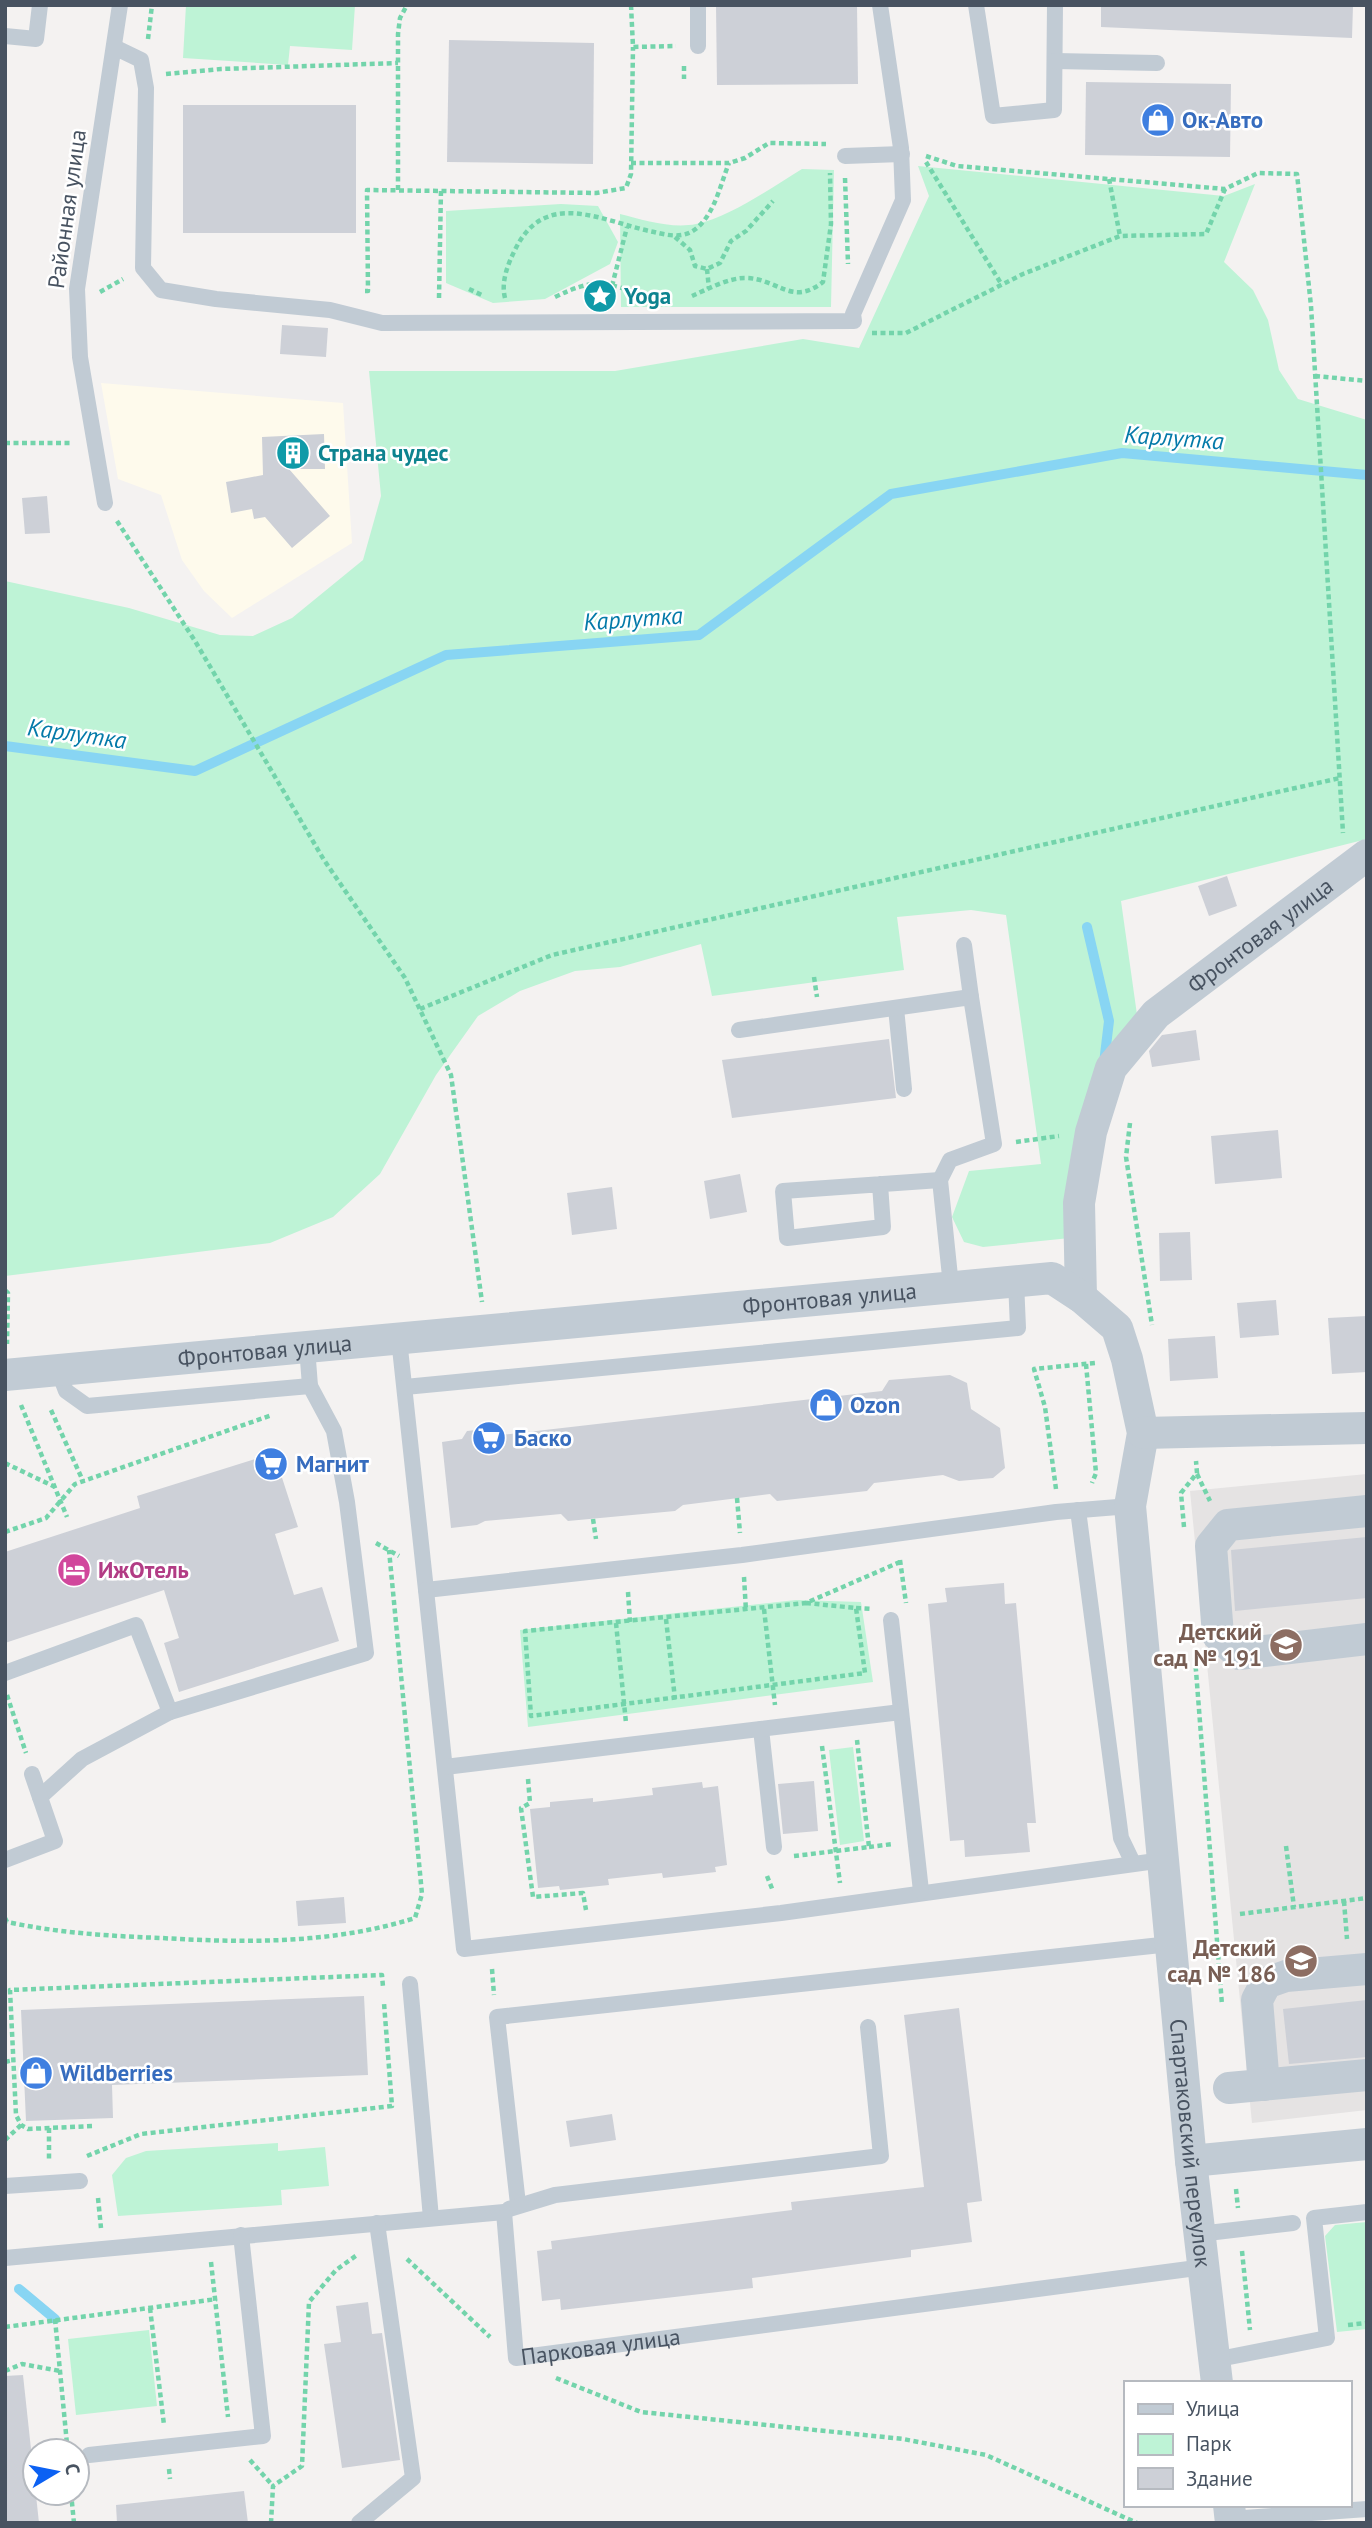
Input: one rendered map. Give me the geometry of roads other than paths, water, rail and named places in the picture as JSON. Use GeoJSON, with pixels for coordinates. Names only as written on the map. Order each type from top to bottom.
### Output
{"type":"FeatureCollection","features":[{"type":"Feature","properties":{"kind":"street","name":"Фронтовая улица"},"geometry":{"type":"LineString","coordinates":[[1081,1297],[1079,1203],[1091,1132],[1111,1068],[1156,1014],[1355,846]]}},
{"type":"Feature","properties":{"kind":"street","name":"Фронтовая улица"},"geometry":{"type":"LineString","coordinates":[[5,1375],[1052,1278],[1081,1297]]}},
{"type":"Feature","properties":{"kind":"street","name":"Спартаковский переулок"},"geometry":{"type":"LineString","coordinates":[[1081,1297],[1117,1328],[1128,1359],[1143,1433],[1130,1506],[1148,1862],[1170,1944],[1191,2161],[1216,2371]]}},
{"type":"Feature","properties":{"kind":"street"},"geometry":{"type":"LineString","coordinates":[[1143,1433],[1367,1428]]}},
{"type":"Feature","properties":{"kind":"street"},"geometry":{"type":"LineString","coordinates":[[1367,1511],[1227,1525],[1211,1546],[1218,1635],[1239,1654],[1367,1639]]}},
{"type":"Feature","properties":{"kind":"street"},"geometry":{"type":"LineString","coordinates":[[1264,2085],[1257,2000],[1266,1983],[1286,1976],[1367,1969]]}},
{"type":"Feature","properties":{"kind":"street"},"geometry":{"type":"LineString","coordinates":[[1229,2088],[1367,2075]]}},
{"type":"Feature","properties":{"kind":"street"},"geometry":{"type":"LineString","coordinates":[[1191,2161],[1367,2144]]}},
{"type":"Feature","properties":{"kind":"lane"},"geometry":{"type":"LineString","coordinates":[[5,36],[36,39],[40,5]]}},
{"type":"Feature","properties":{"kind":"lane","name":"Районная улица"},"geometry":{"type":"LineString","coordinates":[[105,503],[91,437],[80,357],[77,289],[120,5]]}},
{"type":"Feature","properties":{"kind":"lane"},"geometry":{"type":"LineString","coordinates":[[691,46],[698,5]]}},
{"type":"Feature","properties":{"kind":"lane"},"geometry":{"type":"LineString","coordinates":[[114,47],[141,60],[146,88],[144,268],[161,290],[216,299],[330,310],[382,323],[793,318],[854,321],[852,314],[903,200],[902,154],[880,5]]}},
{"type":"Feature","properties":{"kind":"lane"},"geometry":{"type":"LineString","coordinates":[[976,5],[993,116],[1054,110],[1055,5]]}},
{"type":"Feature","properties":{"kind":"lane"},"geometry":{"type":"LineString","coordinates":[[1055,61],[1157,63]]}},
{"type":"Feature","properties":{"kind":"lane"},"geometry":{"type":"LineString","coordinates":[[839,157],[902,154]]}},
{"type":"Feature","properties":{"kind":"lane"},"geometry":{"type":"LineString","coordinates":[[951,1286],[940,1180],[950,1160],[994,1144],[964,945]]}},
{"type":"Feature","properties":{"kind":"lane"},"geometry":{"type":"LineString","coordinates":[[739,1030],[971,998]]}},
{"type":"Feature","properties":{"kind":"lane"},"geometry":{"type":"LineString","coordinates":[[896,1008],[904,1089]]}},
{"type":"Feature","properties":{"kind":"lane"},"geometry":{"type":"LineString","coordinates":[[880,1184],[883,1227],[787,1238],[783,1191],[880,1184],[940,1180]]}},
{"type":"Feature","properties":{"kind":"lane"},"geometry":{"type":"LineString","coordinates":[[405,1387],[1018,1328],[1016,1281]]}},
{"type":"Feature","properties":{"kind":"lane"},"geometry":{"type":"LineString","coordinates":[[399,1339],[464,1949],[844,1903],[1148,1862]]}},
{"type":"Feature","properties":{"kind":"lane"},"geometry":{"type":"LineString","coordinates":[[40,1797],[82,1759],[170,1712],[366,1653],[347,1502],[334,1431],[310,1386],[307,1348]]}},
{"type":"Feature","properties":{"kind":"lane"},"geometry":{"type":"LineString","coordinates":[[58,1370],[66,1391],[87,1406],[310,1386]]}},
{"type":"Feature","properties":{"kind":"lane"},"geometry":{"type":"LineString","coordinates":[[426,1590],[742,1555],[1078,1510],[1130,1506]]}},
{"type":"Feature","properties":{"kind":"lane"},"geometry":{"type":"LineString","coordinates":[[1078,1510],[1121,1838],[1148,1862]]}},
{"type":"Feature","properties":{"kind":"lane"},"geometry":{"type":"LineString","coordinates":[[891,1620],[921,1891]]}},
{"type":"Feature","properties":{"kind":"lane"},"geometry":{"type":"LineString","coordinates":[[5,1673],[136,1625],[170,1712]]}},
{"type":"Feature","properties":{"kind":"lane"},"geometry":{"type":"LineString","coordinates":[[444,1768],[901,1712]]}},
{"type":"Feature","properties":{"kind":"lane"},"geometry":{"type":"LineString","coordinates":[[761,1728],[781,1852]]}},
{"type":"Feature","properties":{"kind":"lane"},"geometry":{"type":"LineString","coordinates":[[5,1860],[55,1841],[32,1774]]}},
{"type":"Feature","properties":{"kind":"lane"},"geometry":{"type":"LineString","coordinates":[[511,2208],[497,2017],[1170,1944]]}},
{"type":"Feature","properties":{"kind":"lane"},"geometry":{"type":"LineString","coordinates":[[410,1984],[431,2218]]}},
{"type":"Feature","properties":{"kind":"lane"},"geometry":{"type":"LineString","coordinates":[[5,2258],[242,2235],[379,2231],[431,2218],[511,2208],[555,2195],[881,2155],[867,2027]]}},
{"type":"Feature","properties":{"kind":"lane"},"geometry":{"type":"LineString","coordinates":[[5,2186],[80,2181]]}},
{"type":"Feature","properties":{"kind":"lane","name":"Парковая улица"},"geometry":{"type":"LineString","coordinates":[[511,2208],[516,2358],[1203,2267]]}},
{"type":"Feature","properties":{"kind":"lane"},"geometry":{"type":"LineString","coordinates":[[1216,2371],[1253,2353],[1327,2338],[1314,2218],[1367,2212]]}},
{"type":"Feature","properties":{"kind":"lane"},"geometry":{"type":"LineString","coordinates":[[1199,2234],[1293,2223]]}},
{"type":"Feature","properties":{"kind":"lane"},"geometry":{"type":"LineString","coordinates":[[359,2523],[413,2478],[379,2231]]}},
{"type":"Feature","properties":{"kind":"lane"},"geometry":{"type":"LineString","coordinates":[[91,2455],[263,2436],[242,2235]]}},
{"type":"Feature","properties":{"kind":"lane"},"geometry":{"type":"LineString","coordinates":[[1230,2516],[1367,2509]]}},
{"type":"Feature","properties":{"kind":"waterway","name":"Карлутка"},"geometry":{"type":"LineString","coordinates":[[5,746],[195,771],[446,655],[699,635],[891,494],[1122,453],[1367,475]]}},
{"type":"Feature","properties":{"kind":"waterway"},"geometry":{"type":"LineString","coordinates":[[1087,927],[1109,1021],[1104,1063]]}},
{"type":"Feature","properties":{"kind":"waterway"},"geometry":{"type":"LineString","coordinates":[[19,2289],[55,2319]]}},
{"type":"Feature","properties":{"kind":"place","name":"Ок-Авто"},"geometry":{"type":"Point","coordinates":[1158,120]}},
{"type":"Feature","properties":{"kind":"place","name":"Yoga"},"geometry":{"type":"Point","coordinates":[600,296]}},
{"type":"Feature","properties":{"kind":"place","name":"Страна чудес"},"geometry":{"type":"Point","coordinates":[293,453]}},
{"type":"Feature","properties":{"kind":"place","name":"Ozon"},"geometry":{"type":"Point","coordinates":[826,1405]}},
{"type":"Feature","properties":{"kind":"place","name":"Баско"},"geometry":{"type":"Point","coordinates":[489,1438]}},
{"type":"Feature","properties":{"kind":"place","name":"Магнит"},"geometry":{"type":"Point","coordinates":[271,1464]}},
{"type":"Feature","properties":{"kind":"place","name":"ИжОтель"},"geometry":{"type":"Point","coordinates":[74,1570]}},
{"type":"Feature","properties":{"kind":"place","name":"Детский сад № 191"},"geometry":{"type":"Point","coordinates":[1286,1645]}},
{"type":"Feature","properties":{"kind":"place","name":"Детский сад № 186"},"geometry":{"type":"Point","coordinates":[1301,1961]}},
{"type":"Feature","properties":{"kind":"place","name":"Wildberries"},"geometry":{"type":"Point","coordinates":[36,2073]}}]}
